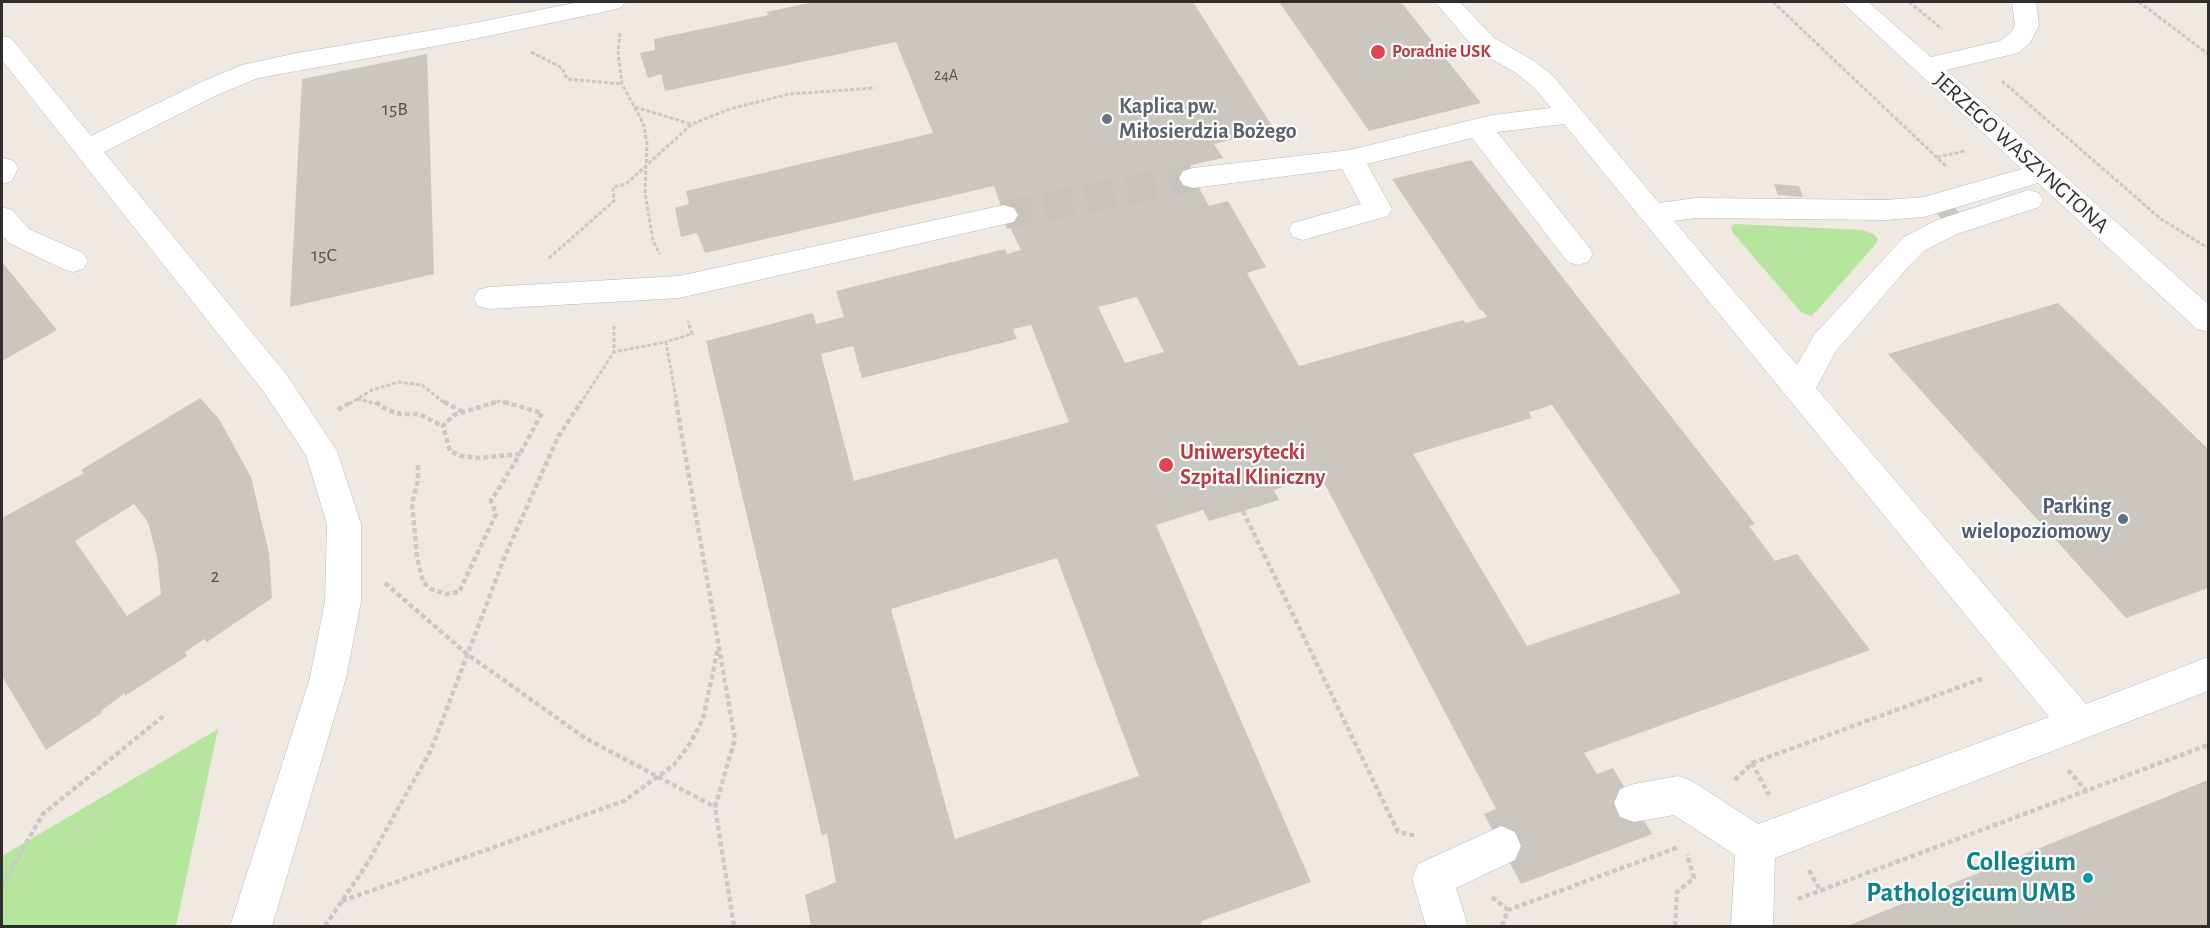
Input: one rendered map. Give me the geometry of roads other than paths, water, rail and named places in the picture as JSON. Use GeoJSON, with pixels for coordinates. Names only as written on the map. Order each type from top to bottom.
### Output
{"type":"FeatureCollection","features":[{"type":"Feature","properties":{"kind":"street"},"geometry":{"type":"LineString","coordinates":[[86,149],[208,89],[251,71],[613,2]]}},
{"type":"Feature","properties":{"kind":"street"},"geometry":{"type":"LineString","coordinates":[[1447,2],[1485,44],[1525,67],[1544,82],[2079,724]]}},
{"type":"Feature","properties":{"kind":"street","name":"JERZEGO WASZYNGTONA"},"geometry":{"type":"LineString","coordinates":[[1854,2],[2052,181],[2202,308]]}},
{"type":"Feature","properties":{"kind":"street"},"geometry":{"type":"LineString","coordinates":[[1926,67],[2009,47],[2021,37],[2027,25],[2024,2]]}},
{"type":"Feature","properties":{"kind":"street"},"geometry":{"type":"LineString","coordinates":[[2,44],[248,348],[321,451],[344,524],[343,601],[328,678],[251,927]]}},
{"type":"Feature","properties":{"kind":"street"},"geometry":{"type":"LineString","coordinates":[[1192,178],[1350,159],[1478,127],[1570,114]]}},
{"type":"Feature","properties":{"kind":"street"},"geometry":{"type":"LineString","coordinates":[[1478,127],[1578,254]]}},
{"type":"Feature","properties":{"kind":"street"},"geometry":{"type":"LineString","coordinates":[[1303,230],[1378,209],[1350,159]]}},
{"type":"Feature","properties":{"kind":"street"},"geometry":{"type":"LineString","coordinates":[[1652,214],[1696,208],[1886,210],[1924,207],[1986,191],[2052,181]]}},
{"type":"Feature","properties":{"kind":"street"},"geometry":{"type":"LineString","coordinates":[[1799,390],[1825,343],[1914,244],[2052,181]]}},
{"type":"Feature","properties":{"kind":"street"},"geometry":{"type":"LineString","coordinates":[[489,298],[679,287],[1004,215]]}},
{"type":"Feature","properties":{"kind":"street"},"geometry":{"type":"LineString","coordinates":[[2,218],[19,236],[73,261]]}},
{"type":"Feature","properties":{"kind":"street"},"geometry":{"type":"LineString","coordinates":[[1755,845],[2208,674]]}},
{"type":"Feature","properties":{"kind":"street"},"geometry":{"type":"LineString","coordinates":[[1634,804],[1678,795],[1755,845]]}},
{"type":"Feature","properties":{"kind":"street"},"geometry":{"type":"LineString","coordinates":[[1752,927],[1755,845]]}},
{"type":"Feature","properties":{"kind":"street"},"geometry":{"type":"LineString","coordinates":[[1442,925],[1432,878],[1501,846]]}},
{"type":"Feature","properties":{"kind":"tunnel"},"geometry":{"type":"LineString","coordinates":[[1004,215],[1193,178]]}},
{"type":"Feature","properties":{"kind":"place","name":"Poradnie USK"},"geometry":{"type":"Point","coordinates":[1378,52]}},
{"type":"Feature","properties":{"kind":"place","name":"Kaplica pw. Miłosierdzia Bożego"},"geometry":{"type":"Point","coordinates":[1107,119]}},
{"type":"Feature","properties":{"kind":"place","name":"Uniwersytecki Szpital Kliniczny"},"geometry":{"type":"Point","coordinates":[1166,465]}},
{"type":"Feature","properties":{"kind":"place","name":"Parking wielopoziomowy"},"geometry":{"type":"Point","coordinates":[2123,519]}},
{"type":"Feature","properties":{"kind":"place","name":"Collegium Pathologicum UMB"},"geometry":{"type":"Point","coordinates":[2088,878]}}]}
